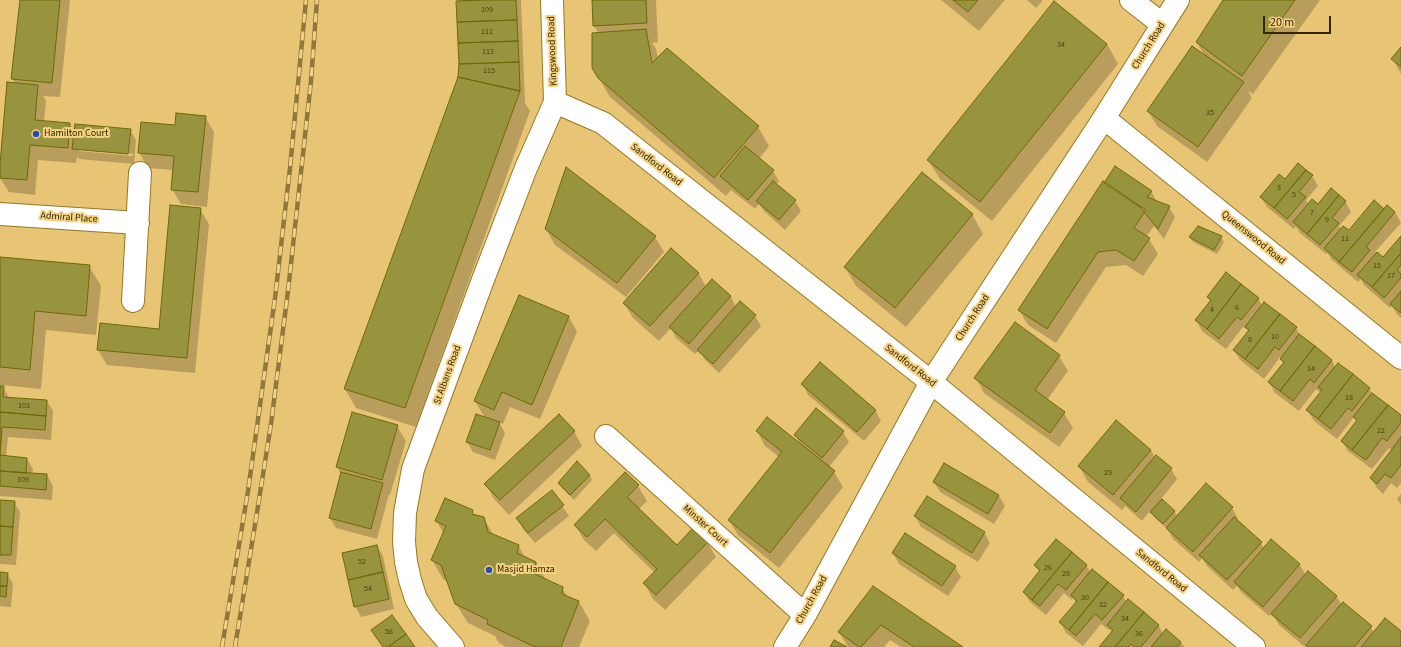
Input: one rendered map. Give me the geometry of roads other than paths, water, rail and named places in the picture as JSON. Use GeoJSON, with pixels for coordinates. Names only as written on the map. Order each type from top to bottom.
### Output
{"type":"FeatureCollection","features":[{"type":"Feature","properties":{"kind":"street","name":"Kingswood Road"},"geometry":{"type":"LineString","coordinates":[[552,0],[555,102]]}},
{"type":"Feature","properties":{"kind":"street"},"geometry":{"type":"LineString","coordinates":[[1131,0],[1162,24]]}},
{"type":"Feature","properties":{"kind":"street","name":"Church Road"},"geometry":{"type":"LineString","coordinates":[[785,647],[805,615],[931,382],[1104,118],[1178,0]]}},
{"type":"Feature","properties":{"kind":"street","name":"Sandford Road"},"geometry":{"type":"LineString","coordinates":[[555,102],[603,123],[931,382],[1254,647]]}},
{"type":"Feature","properties":{"kind":"street","name":"St Albans Road"},"geometry":{"type":"LineString","coordinates":[[453,647],[427,617],[416,599],[410,580],[404,542],[405,513],[413,469],[526,168],[555,102]]}},
{"type":"Feature","properties":{"kind":"street","name":"Queenswood Road"},"geometry":{"type":"LineString","coordinates":[[1104,118],[1401,358]]}},
{"type":"Feature","properties":{"kind":"street"},"geometry":{"type":"LineString","coordinates":[[133,301],[140,173]]}},
{"type":"Feature","properties":{"kind":"street","name":"Admiral Place"},"geometry":{"type":"LineString","coordinates":[[0,214],[138,223]]}},
{"type":"Feature","properties":{"kind":"street","name":"Minster Court"},"geometry":{"type":"LineString","coordinates":[[606,436],[805,615]]}},
{"type":"Feature","properties":{"kind":"railway"},"geometry":{"type":"LineString","coordinates":[[222,647],[248,491],[275,298],[290,168],[306,0]]}},
{"type":"Feature","properties":{"kind":"railway"},"geometry":{"type":"LineString","coordinates":[[235,647],[271,424],[288,291],[311,81],[317,0]]}},
{"type":"Feature","properties":{"kind":"place","name":"Hamilton Court"},"geometry":{"type":"Point","coordinates":[36,134]}},
{"type":"Feature","properties":{"kind":"place","name":"Masjid Hamza"},"geometry":{"type":"Point","coordinates":[489,570]}}]}
